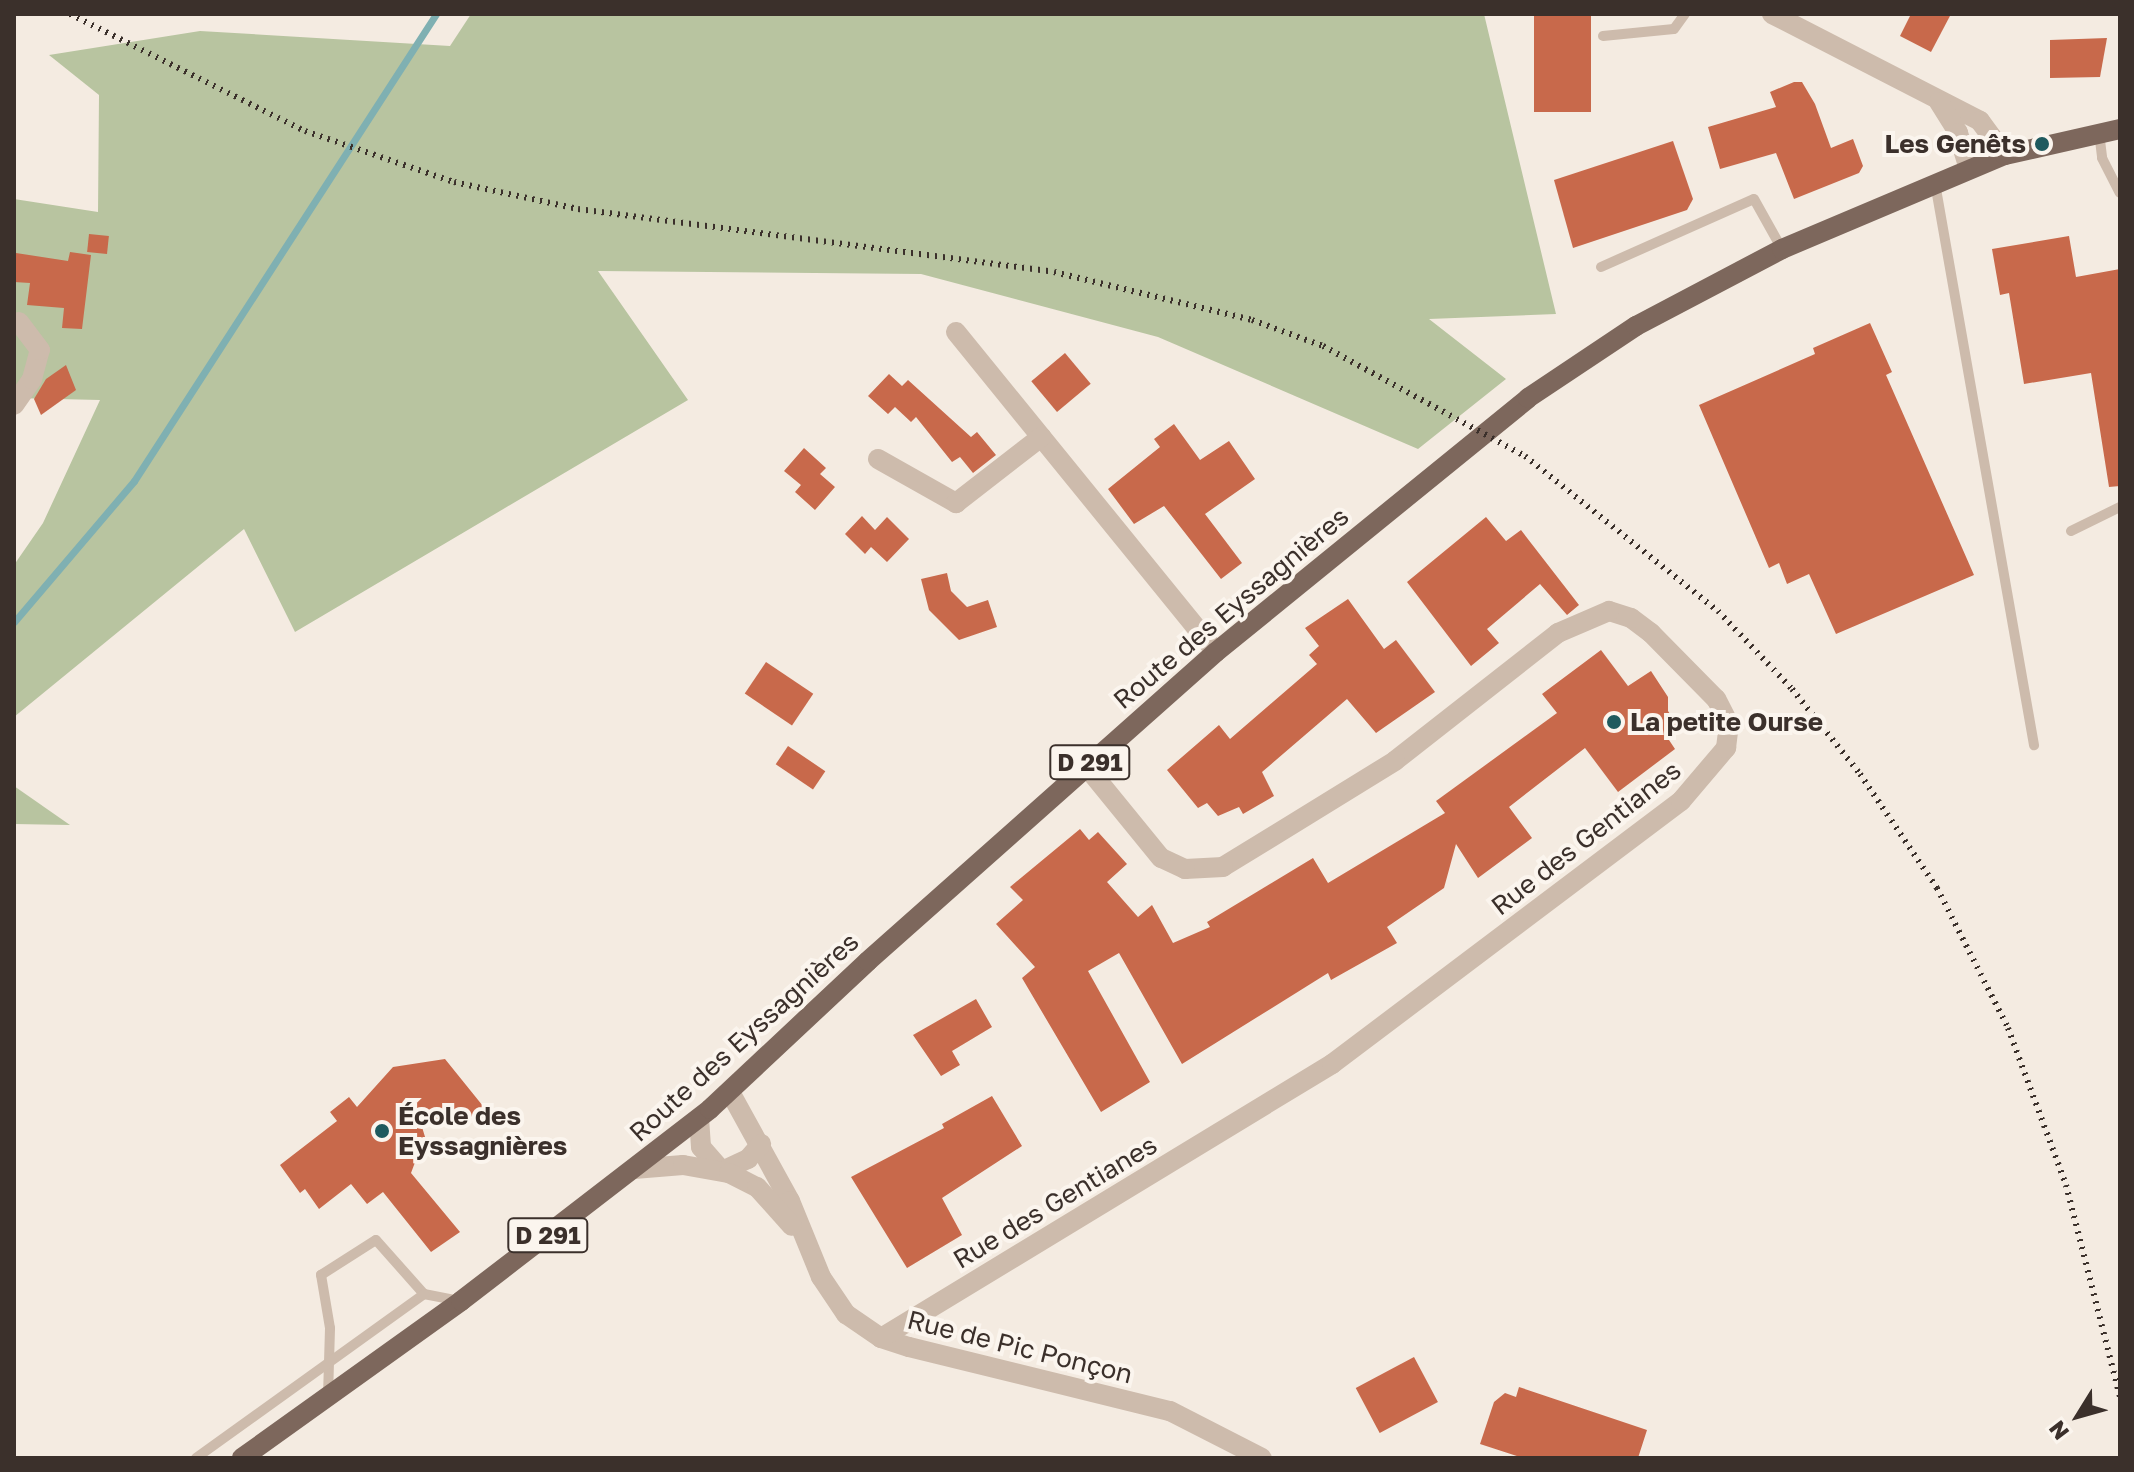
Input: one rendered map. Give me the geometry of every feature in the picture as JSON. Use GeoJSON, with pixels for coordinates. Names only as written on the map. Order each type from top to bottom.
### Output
{"type":"FeatureCollection","features":[{"type":"Feature","properties":{"kind":"main road","name":"Route des Eyssagnières"},"geometry":{"type":"LineString","coordinates":[[242,1458],[461,1301],[699,1118],[1216,652],[1464,446],[1528,398],[1636,326],[1782,249],[2005,155],[2099,131],[2120,129]]}},
{"type":"Feature","properties":{"kind":"street"},"geometry":{"type":"LineString","coordinates":[[1772,14],[1980,121],[2005,155]]}},
{"type":"Feature","properties":{"kind":"street"},"geometry":{"type":"LineString","coordinates":[[1939,102],[1958,133],[1969,169]]}},
{"type":"Feature","properties":{"kind":"street"},"geometry":{"type":"LineString","coordinates":[[14,405],[32,379],[40,350],[19,322]]}},
{"type":"Feature","properties":{"kind":"street"},"geometry":{"type":"LineString","coordinates":[[956,332],[1216,652]]}},
{"type":"Feature","properties":{"kind":"street"},"geometry":{"type":"LineString","coordinates":[[878,459],[956,503],[1041,437]]}},
{"type":"Feature","properties":{"kind":"street","name":"Rue des Gentianes"},"geometry":{"type":"LineString","coordinates":[[881,1338],[1332,1064],[1681,801],[1726,748],[1729,724],[1716,699],[1651,633],[1631,618],[1609,611],[1558,633],[1395,761],[1223,867],[1185,869],[1161,858],[1086,766]]}},
{"type":"Feature","properties":{"kind":"street","name":"Rue de Pic Ponçon"},"geometry":{"type":"LineString","coordinates":[[730,1092],[790,1201],[803,1240]]}},
{"type":"Feature","properties":{"kind":"street"},"geometry":{"type":"LineString","coordinates":[[699,1118],[701,1147],[722,1171],[748,1159],[761,1144]]}},
{"type":"Feature","properties":{"kind":"street","name":"Rue de Pic Ponçon"},"geometry":{"type":"LineString","coordinates":[[634,1169],[683,1165],[722,1171],[757,1187],[803,1240],[846,1314],[881,1338],[1170,1411],[1262,1458]]}},
{"type":"Feature","properties":{"kind":"lane"},"geometry":{"type":"LineString","coordinates":[[1603,36],[1674,29],[1685,14]]}},
{"type":"Feature","properties":{"kind":"lane"},"geometry":{"type":"LineString","coordinates":[[2099,131],[2102,158],[2120,193]]}},
{"type":"Feature","properties":{"kind":"lane"},"geometry":{"type":"LineString","coordinates":[[1935,182],[2034,745]]}},
{"type":"Feature","properties":{"kind":"lane"},"geometry":{"type":"LineString","coordinates":[[1601,267],[1754,199],[1782,249]]}},
{"type":"Feature","properties":{"kind":"lane"},"geometry":{"type":"LineString","coordinates":[[2071,531],[2120,507]]}},
{"type":"Feature","properties":{"kind":"lane"},"geometry":{"type":"LineString","coordinates":[[328,1398],[330,1321],[321,1275],[376,1240],[424,1294],[461,1301]]}},
{"type":"Feature","properties":{"kind":"lane"},"geometry":{"type":"LineString","coordinates":[[196,1458],[424,1294]]}},
{"type":"Feature","properties":{"kind":"green space"},"geometry":{"type":"Polygon","coordinates":[[[471,14],[1484,14],[1556,314],[1429,319],[1506,379],[1418,449],[1158,337],[921,274],[598,271],[688,400],[295,632],[244,529],[14,717],[14,565],[43,523],[100,400],[14,398],[14,199],[98,212],[99,95],[49,55],[200,31],[450,46],[471,14]]]}},
{"type":"Feature","properties":{"kind":"green space"},"geometry":{"type":"Polygon","coordinates":[[[14,786],[70,825],[14,824],[14,786]]]}},
{"type":"Feature","properties":{"kind":"building"},"geometry":{"type":"Polygon","coordinates":[[[1534,14],[1591,14],[1591,112],[1534,112],[1534,14]]]}},
{"type":"Feature","properties":{"kind":"building"},"geometry":{"type":"Polygon","coordinates":[[[1911,14],[1951,14],[1931,52],[1900,36],[1911,14]]]}},
{"type":"Feature","properties":{"kind":"building"},"geometry":{"type":"Polygon","coordinates":[[[2107,38],[2100,77],[2050,78],[2050,40],[2107,38]]]}},
{"type":"Feature","properties":{"kind":"building"},"geometry":{"type":"Polygon","coordinates":[[[1802,82],[1815,104],[1831,148],[1853,139],[1863,166],[1859,173],[1794,199],[1776,153],[1720,169],[1708,127],[1776,107],[1770,92],[1802,82]]]}},
{"type":"Feature","properties":{"kind":"building"},"geometry":{"type":"Polygon","coordinates":[[[1673,141],[1693,199],[1687,210],[1573,248],[1554,180],[1673,141]]]}},
{"type":"Feature","properties":{"kind":"building"},"geometry":{"type":"Polygon","coordinates":[[[89,234],[109,236],[107,254],[87,252],[89,234]]]}},
{"type":"Feature","properties":{"kind":"building"},"geometry":{"type":"Polygon","coordinates":[[[2069,236],[2076,277],[2120,269],[2120,486],[2109,487],[2091,373],[2024,384],[2009,293],[2000,295],[1992,249],[2069,236]]]}},
{"type":"Feature","properties":{"kind":"building"},"geometry":{"type":"Polygon","coordinates":[[[70,252],[91,255],[82,329],[62,328],[64,308],[27,305],[30,283],[14,282],[16,253],[68,261],[70,252]]]}},
{"type":"Feature","properties":{"kind":"building"},"geometry":{"type":"Polygon","coordinates":[[[1870,323],[1892,372],[1886,375],[1974,575],[1836,634],[1809,574],[1787,584],[1779,563],[1769,568],[1699,405],[1815,354],[1813,348],[1870,323]]]}},
{"type":"Feature","properties":{"kind":"building"},"geometry":{"type":"Polygon","coordinates":[[[1065,353],[1091,384],[1057,412],[1031,381],[1065,353]]]}},
{"type":"Feature","properties":{"kind":"building"},"geometry":{"type":"Polygon","coordinates":[[[66,365],[76,390],[41,415],[34,399],[46,379],[66,365]]]}},
{"type":"Feature","properties":{"kind":"building"},"geometry":{"type":"Polygon","coordinates":[[[889,374],[902,386],[908,380],[971,437],[977,432],[996,455],[973,473],[960,457],[952,462],[916,417],[911,422],[895,407],[888,414],[868,396],[889,374]]]}},
{"type":"Feature","properties":{"kind":"building"},"geometry":{"type":"Polygon","coordinates":[[[1174,424],[1200,460],[1229,441],[1255,479],[1205,514],[1242,563],[1221,579],[1164,506],[1134,524],[1108,489],[1160,447],[1154,439],[1174,424]]]}},
{"type":"Feature","properties":{"kind":"building"},"geometry":{"type":"Polygon","coordinates":[[[804,448],[826,468],[820,474],[835,487],[815,510],[795,492],[801,485],[784,471],[804,448]]]}},
{"type":"Feature","properties":{"kind":"building"},"geometry":{"type":"Polygon","coordinates":[[[862,516],[875,530],[887,517],[909,539],[887,562],[871,547],[865,554],[845,534],[862,516]]]}},
{"type":"Feature","properties":{"kind":"building"},"geometry":{"type":"Polygon","coordinates":[[[1486,517],[1506,541],[1521,530],[1579,605],[1567,615],[1540,584],[1487,629],[1499,643],[1471,666],[1407,582],[1486,517]]]}},
{"type":"Feature","properties":{"kind":"building"},"geometry":{"type":"Polygon","coordinates":[[[947,573],[951,591],[967,607],[988,600],[997,627],[959,640],[929,610],[921,579],[947,573]]]}},
{"type":"Feature","properties":{"kind":"building"},"geometry":{"type":"Polygon","coordinates":[[[1348,599],[1384,649],[1396,640],[1435,692],[1376,733],[1347,699],[1262,772],[1274,796],[1243,814],[1239,807],[1218,816],[1207,803],[1198,808],[1167,770],[1219,725],[1230,739],[1317,664],[1309,655],[1319,646],[1305,628],[1348,599]]]}},
{"type":"Feature","properties":{"kind":"building"},"geometry":{"type":"Polygon","coordinates":[[[1601,650],[1628,686],[1651,671],[1668,697],[1668,711],[1678,726],[1667,737],[1675,749],[1618,792],[1585,748],[1509,807],[1532,838],[1478,878],[1456,844],[1444,888],[1387,927],[1397,943],[1331,980],[1328,973],[1182,1064],[1119,953],[1088,971],[1150,1082],[1101,1112],[1022,978],[1035,967],[996,924],[1023,900],[1010,887],[1080,829],[1089,840],[1098,832],[1127,864],[1107,882],[1138,917],[1152,905],[1173,943],[1210,927],[1207,922],[1313,858],[1328,883],[1445,813],[1436,801],[1557,713],[1542,694],[1601,650]]]}},
{"type":"Feature","properties":{"kind":"building"},"geometry":{"type":"Polygon","coordinates":[[[766,662],[813,694],[792,725],[745,694],[766,662]]]}},
{"type":"Feature","properties":{"kind":"building"},"geometry":{"type":"Polygon","coordinates":[[[788,746],[825,771],[813,789],[776,764],[788,746]]]}},
{"type":"Feature","properties":{"kind":"building"},"geometry":{"type":"Polygon","coordinates":[[[976,999],[992,1027],[952,1051],[960,1065],[941,1076],[913,1035],[976,999]]]}},
{"type":"Feature","properties":{"kind":"building"},"geometry":{"type":"Polygon","coordinates":[[[445,1059],[491,1116],[422,1127],[429,1150],[417,1157],[411,1173],[460,1232],[431,1252],[383,1192],[367,1204],[351,1184],[319,1209],[305,1189],[300,1193],[280,1165],[337,1121],[330,1112],[349,1097],[357,1107],[393,1067],[445,1059]]]}},
{"type":"Feature","properties":{"kind":"building"},"geometry":{"type":"Polygon","coordinates":[[[992,1096],[1022,1146],[942,1198],[962,1235],[907,1268],[851,1177],[944,1128],[942,1124],[992,1096]]]}},
{"type":"Feature","properties":{"kind":"building"},"geometry":{"type":"Polygon","coordinates":[[[1414,1357],[1438,1402],[1380,1433],[1356,1388],[1414,1357]]]}},
{"type":"Feature","properties":{"kind":"building"},"geometry":{"type":"Polygon","coordinates":[[[1519,1387],[1647,1430],[1638,1458],[1523,1458],[1480,1444],[1494,1402],[1505,1393],[1516,1397],[1519,1387]]]}},
{"type":"Feature","properties":{"kind":"waterway"},"geometry":{"type":"LineString","coordinates":[[14,622],[134,481],[436,14]]}},
{"type":"Feature","properties":{"kind":"railway"},"geometry":{"type":"LineString","coordinates":[[70,14],[305,131],[454,182],[578,209],[1054,272],[1252,320],[1323,346],[1525,456],[1718,611],[1792,689],[1860,774],[1937,888],[2008,1028],[2066,1185],[2120,1397]]}},
{"type":"Feature","properties":{"kind":"place","name":"Les Genêts"},"geometry":{"type":"Point","coordinates":[2042,144]}},
{"type":"Feature","properties":{"kind":"place","name":"La petite Ourse"},"geometry":{"type":"Point","coordinates":[1614,722]}},
{"type":"Feature","properties":{"kind":"place","name":"École des Eyssagnières"},"geometry":{"type":"Point","coordinates":[382,1131]}}]}
